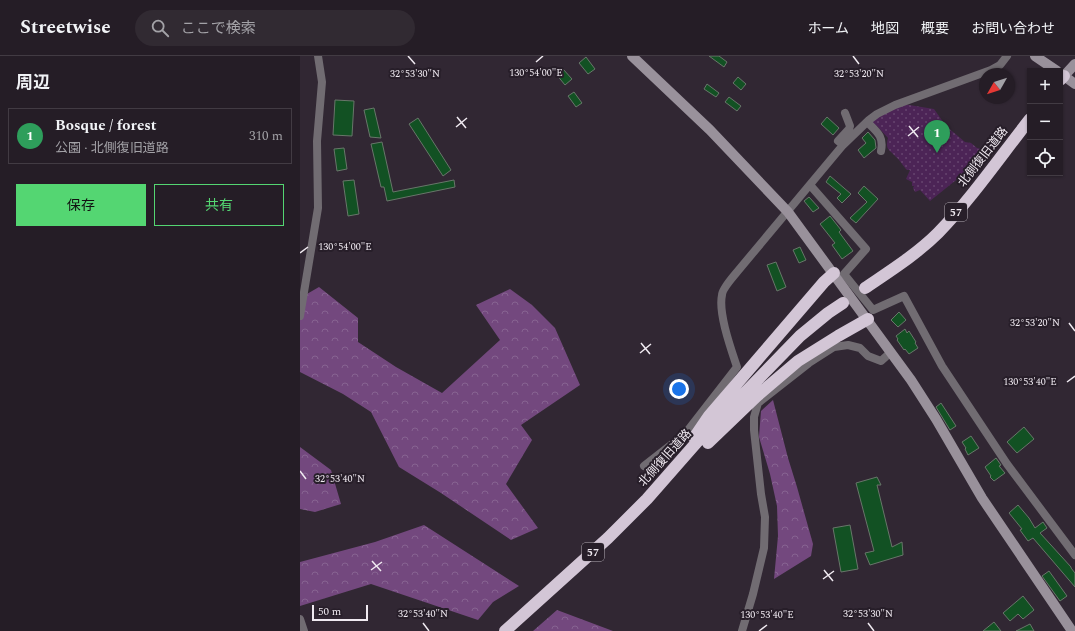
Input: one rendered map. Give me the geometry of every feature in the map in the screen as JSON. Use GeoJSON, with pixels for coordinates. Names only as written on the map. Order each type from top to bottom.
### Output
{"type":"FeatureCollection","features":[{"type":"Feature","properties":{"kind":"highway","name":"北側復旧道路"},"geometry":{"type":"LineString","coordinates":[[865,288],[888,273],[941,229],[966,202],[1027,123]]}},
{"type":"Feature","properties":{"kind":"highway"},"geometry":{"type":"LineString","coordinates":[[675,467],[708,416],[824,282],[834,273]]}},
{"type":"Feature","properties":{"kind":"highway","name":"北側復旧道路"},"geometry":{"type":"LineString","coordinates":[[505,631],[608,538],[647,498],[697,442],[800,336],[843,303]]}},
{"type":"Feature","properties":{"kind":"highway"},"geometry":{"type":"LineString","coordinates":[[675,467],[705,445],[757,396],[798,361],[868,319]]}},
{"type":"Feature","properties":{"kind":"street"},"geometry":{"type":"LineString","coordinates":[[300,316],[318,208],[317,141],[322,82],[318,56]]}},
{"type":"Feature","properties":{"kind":"street"},"geometry":{"type":"LineString","coordinates":[[632,56],[710,130],[788,212],[892,352],[932,412],[982,498],[1072,631]]}},
{"type":"Feature","properties":{"kind":"street"},"geometry":{"type":"LineString","coordinates":[[644,466],[684,434],[737,367],[730,347],[723,316],[722,294],[737,272],[843,145],[877,114],[895,105],[991,70],[1000,65],[1007,56]]}},
{"type":"Feature","properties":{"kind":"street"},"geometry":{"type":"LineString","coordinates":[[1034,56],[1050,68]]}},
{"type":"Feature","properties":{"kind":"street"},"geometry":{"type":"LineString","coordinates":[[1063,73],[1075,64]]}},
{"type":"Feature","properties":{"kind":"street"},"geometry":{"type":"LineString","coordinates":[[1063,77],[1075,84]]}},
{"type":"Feature","properties":{"kind":"street"},"geometry":{"type":"LineString","coordinates":[[843,145],[838,142],[850,126],[845,113]]}},
{"type":"Feature","properties":{"kind":"street"},"geometry":{"type":"LineString","coordinates":[[867,122],[879,134],[882,140],[881,151]]}},
{"type":"Feature","properties":{"kind":"street"},"geometry":{"type":"LineString","coordinates":[[810,185],[866,249],[844,274],[872,310],[904,296],[942,366],[1007,464],[1075,555]]}},
{"type":"Feature","properties":{"kind":"street"},"geometry":{"type":"LineString","coordinates":[[742,631],[760,570],[764,548],[765,517],[754,430],[754,417],[758,403],[809,363],[834,347],[848,345],[860,348],[868,356],[880,361],[892,352]]}},
{"type":"Feature","properties":{"kind":"street"},"geometry":{"type":"LineString","coordinates":[[300,619],[304,631]]}},
{"type":"Feature","properties":{"kind":"green space"},"geometry":{"type":"Polygon","coordinates":[[[319,287],[358,318],[358,342],[396,367],[442,393],[500,340],[476,305],[510,289],[532,305],[555,328],[580,385],[521,425],[532,440],[506,484],[538,528],[511,540],[399,467],[371,412],[343,394],[300,372],[300,298],[319,287]]]}},
{"type":"Feature","properties":{"kind":"green space"},"geometry":{"type":"Polygon","coordinates":[[[773,400],[813,544],[811,556],[774,579],[778,536],[777,506],[770,474],[759,437],[761,411],[773,400]]]}},
{"type":"Feature","properties":{"kind":"green space"},"geometry":{"type":"Polygon","coordinates":[[[300,447],[331,470],[341,504],[315,512],[300,509],[300,447]]]}},
{"type":"Feature","properties":{"kind":"green space"},"geometry":{"type":"Polygon","coordinates":[[[424,525],[519,586],[493,602],[478,620],[371,584],[300,606],[300,562],[375,542],[424,525]]]}},
{"type":"Feature","properties":{"kind":"green space"},"geometry":{"type":"Polygon","coordinates":[[[557,610],[613,631],[533,631],[557,610]]]}},
{"type":"Feature","properties":{"kind":"shaded area"},"geometry":{"type":"Polygon","coordinates":[[[903,104],[934,109],[946,126],[965,142],[971,143],[977,148],[982,149],[986,156],[930,201],[920,190],[915,192],[912,182],[906,179],[910,170],[907,170],[888,149],[888,138],[877,126],[863,123],[903,104]]]}},
{"type":"Feature","properties":{"kind":"building"},"geometry":{"type":"Polygon","coordinates":[[[709,56],[719,56],[727,62],[724,67],[709,56]]]}},
{"type":"Feature","properties":{"kind":"building"},"geometry":{"type":"Polygon","coordinates":[[[586,57],[595,69],[588,74],[579,63],[586,57]]]}},
{"type":"Feature","properties":{"kind":"building"},"geometry":{"type":"Polygon","coordinates":[[[563,69],[572,79],[565,85],[556,74],[563,69]]]}},
{"type":"Feature","properties":{"kind":"building"},"geometry":{"type":"Polygon","coordinates":[[[738,77],[746,84],[741,90],[733,83],[738,77]]]}},
{"type":"Feature","properties":{"kind":"building"},"geometry":{"type":"Polygon","coordinates":[[[707,84],[719,93],[716,97],[704,89],[707,84]]]}},
{"type":"Feature","properties":{"kind":"building"},"geometry":{"type":"Polygon","coordinates":[[[574,92],[582,103],[576,107],[568,96],[574,92]]]}},
{"type":"Feature","properties":{"kind":"building"},"geometry":{"type":"Polygon","coordinates":[[[729,97],[741,106],[737,111],[725,102],[729,97]]]}},
{"type":"Feature","properties":{"kind":"building"},"geometry":{"type":"Polygon","coordinates":[[[335,100],[354,101],[352,136],[333,135],[335,100]]]}},
{"type":"Feature","properties":{"kind":"building"},"geometry":{"type":"Polygon","coordinates":[[[374,108],[381,138],[370,137],[364,110],[374,108]]]}},
{"type":"Feature","properties":{"kind":"building"},"geometry":{"type":"Polygon","coordinates":[[[827,117],[839,128],[833,135],[821,124],[827,117]]]}},
{"type":"Feature","properties":{"kind":"building"},"geometry":{"type":"Polygon","coordinates":[[[418,118],[451,170],[443,176],[409,124],[418,118]]]}},
{"type":"Feature","properties":{"kind":"building"},"geometry":{"type":"Polygon","coordinates":[[[868,132],[875,140],[876,148],[864,158],[858,150],[866,143],[862,138],[868,132]]]}},
{"type":"Feature","properties":{"kind":"building"},"geometry":{"type":"Polygon","coordinates":[[[382,142],[393,192],[454,180],[455,187],[387,201],[384,187],[381,187],[371,144],[382,142]]]}},
{"type":"Feature","properties":{"kind":"building"},"geometry":{"type":"Polygon","coordinates":[[[344,148],[347,169],[337,171],[334,149],[344,148]]]}},
{"type":"Feature","properties":{"kind":"building"},"geometry":{"type":"Polygon","coordinates":[[[830,176],[851,194],[842,203],[837,198],[841,194],[826,182],[830,176]]]}},
{"type":"Feature","properties":{"kind":"building"},"geometry":{"type":"Polygon","coordinates":[[[354,180],[359,214],[348,216],[343,181],[354,180]]]}},
{"type":"Feature","properties":{"kind":"building"},"geometry":{"type":"Polygon","coordinates":[[[864,186],[878,199],[856,223],[850,218],[867,202],[858,193],[864,186]]]}},
{"type":"Feature","properties":{"kind":"building"},"geometry":{"type":"Polygon","coordinates":[[[809,197],[819,208],[813,212],[804,201],[809,197]]]}},
{"type":"Feature","properties":{"kind":"building"},"geometry":{"type":"Polygon","coordinates":[[[830,216],[841,230],[839,232],[853,251],[842,259],[832,245],[835,243],[820,224],[830,216]]]}},
{"type":"Feature","properties":{"kind":"building"},"geometry":{"type":"Polygon","coordinates":[[[800,247],[806,260],[799,263],[793,250],[800,247]]]}},
{"type":"Feature","properties":{"kind":"building"},"geometry":{"type":"Polygon","coordinates":[[[776,262],[786,287],[777,291],[767,265],[776,262]]]}},
{"type":"Feature","properties":{"kind":"building"},"geometry":{"type":"Polygon","coordinates":[[[899,312],[906,320],[898,327],[891,320],[899,312]]]}},
{"type":"Feature","properties":{"kind":"building"},"geometry":{"type":"Polygon","coordinates":[[[905,329],[907,333],[909,331],[918,348],[909,354],[905,349],[904,350],[896,336],[905,329]]]}},
{"type":"Feature","properties":{"kind":"building"},"geometry":{"type":"Polygon","coordinates":[[[941,403],[956,426],[950,430],[936,407],[941,403]]]}},
{"type":"Feature","properties":{"kind":"building"},"geometry":{"type":"Polygon","coordinates":[[[1024,427],[1034,439],[1017,453],[1007,442],[1024,427]]]}},
{"type":"Feature","properties":{"kind":"building"},"geometry":{"type":"Polygon","coordinates":[[[971,436],[979,448],[968,455],[962,442],[971,436]]]}},
{"type":"Feature","properties":{"kind":"building"},"geometry":{"type":"Polygon","coordinates":[[[996,458],[1001,465],[999,466],[1005,473],[994,481],[990,477],[991,476],[985,467],[996,458]]]}},
{"type":"Feature","properties":{"kind":"building"},"geometry":{"type":"Polygon","coordinates":[[[877,477],[881,485],[877,485],[892,547],[902,542],[903,555],[870,565],[865,553],[874,551],[856,483],[877,477]]]}},
{"type":"Feature","properties":{"kind":"building"},"geometry":{"type":"Polygon","coordinates":[[[1018,505],[1035,528],[1043,522],[1047,528],[1040,533],[1075,573],[1075,587],[1033,538],[1028,541],[1020,530],[1022,529],[1009,513],[1018,505]]]}},
{"type":"Feature","properties":{"kind":"building"},"geometry":{"type":"Polygon","coordinates":[[[850,525],[858,569],[841,572],[833,528],[850,525]]]}},
{"type":"Feature","properties":{"kind":"building"},"geometry":{"type":"Polygon","coordinates":[[[1049,571],[1067,596],[1060,601],[1042,576],[1049,571]]]}},
{"type":"Feature","properties":{"kind":"building"},"geometry":{"type":"Polygon","coordinates":[[[1023,596],[1034,610],[1023,619],[1018,614],[1010,621],[1003,613],[1023,596]]]}},
{"type":"Feature","properties":{"kind":"building"},"geometry":{"type":"Polygon","coordinates":[[[994,622],[1001,631],[983,631],[994,622]]]}},
{"type":"Feature","properties":{"kind":"building"},"geometry":{"type":"Polygon","coordinates":[[[1030,624],[1034,631],[1016,631],[1030,624]]]}},
{"type":"Feature","properties":{"kind":"place","name":"Bosque / forest"},"geometry":{"type":"Point","coordinates":[937,153]}}]}
